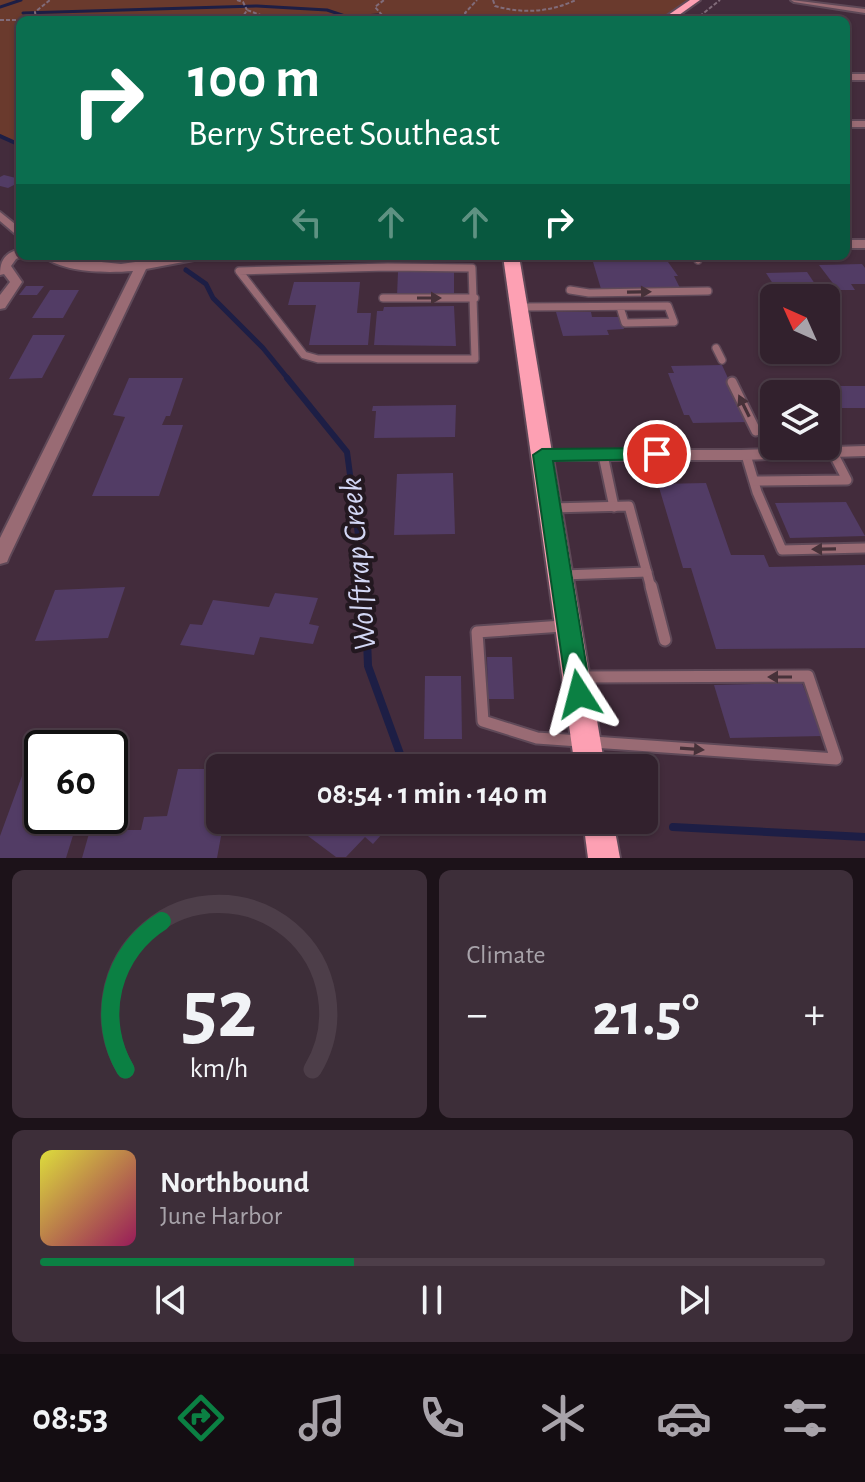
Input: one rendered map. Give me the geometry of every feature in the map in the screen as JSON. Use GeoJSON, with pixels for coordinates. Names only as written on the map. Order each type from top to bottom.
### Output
{"type":"FeatureCollection","features":[{"type":"Feature","properties":{"kind":"main road"},"geometry":{"type":"LineString","coordinates":[[672,16],[696,0]]}},
{"type":"Feature","properties":{"kind":"main road"},"geometry":{"type":"LineString","coordinates":[[692,16],[701,10]]}},
{"type":"Feature","properties":{"kind":"main road"},"geometry":{"type":"LineString","coordinates":[[512,260],[588,754]]}},
{"type":"Feature","properties":{"kind":"main road"},"geometry":{"type":"LineString","coordinates":[[600,834],[604,858]]}},
{"type":"Feature","properties":{"kind":"street"},"geometry":{"type":"LineString","coordinates":[[794,0],[865,11]]}},
{"type":"Feature","properties":{"kind":"street"},"geometry":{"type":"LineString","coordinates":[[0,215],[16,230]]}},
{"type":"Feature","properties":{"kind":"street"},"geometry":{"type":"LineString","coordinates":[[0,305],[16,282],[2,269],[16,254]]}},
{"type":"Feature","properties":{"kind":"street"},"geometry":{"type":"LineString","coordinates":[[64,260],[97,268],[141,267],[175,260]]}},
{"type":"Feature","properties":{"kind":"street"},"geometry":{"type":"LineString","coordinates":[[1,553],[141,267]]}},
{"type":"Feature","properties":{"kind":"street"},"geometry":{"type":"LineString","coordinates":[[840,451],[865,451]]}},
{"type":"Feature","properties":{"kind":"street"},"geometry":{"type":"LineString","coordinates":[[542,455],[760,454]]}},
{"type":"Feature","properties":{"kind":"lane"},"geometry":{"type":"LineString","coordinates":[[472,268],[475,298],[475,359],[318,359],[304,355],[239,271],[472,268]]}},
{"type":"Feature","properties":{"kind":"lane"},"geometry":{"type":"LineString","coordinates":[[570,290],[589,293],[708,291]]}},
{"type":"Feature","properties":{"kind":"lane"},"geometry":{"type":"LineString","coordinates":[[383,298],[475,298]]}},
{"type":"Feature","properties":{"kind":"lane"},"geometry":{"type":"LineString","coordinates":[[519,307],[668,306],[674,322],[625,323],[620,307]]}},
{"type":"Feature","properties":{"kind":"lane"},"geometry":{"type":"LineString","coordinates":[[716,348],[722,360]]}},
{"type":"Feature","properties":{"kind":"lane"},"geometry":{"type":"LineString","coordinates":[[732,382],[756,431]]}},
{"type":"Feature","properties":{"kind":"lane"},"geometry":{"type":"LineString","coordinates":[[603,455],[614,507]]}},
{"type":"Feature","properties":{"kind":"lane"},"geometry":{"type":"LineString","coordinates":[[746,455],[782,550],[865,548]]}},
{"type":"Feature","properties":{"kind":"lane"},"geometry":{"type":"LineString","coordinates":[[755,481],[847,480],[837,460]]}},
{"type":"Feature","properties":{"kind":"lane"},"geometry":{"type":"LineString","coordinates":[[550,508],[629,506],[665,640]]}},
{"type":"Feature","properties":{"kind":"lane"},"geometry":{"type":"LineString","coordinates":[[560,575],[647,572]]}},
{"type":"Feature","properties":{"kind":"lane"},"geometry":{"type":"LineString","coordinates":[[568,626],[477,632],[483,721],[585,754]]}},
{"type":"Feature","properties":{"kind":"lane"},"geometry":{"type":"LineString","coordinates":[[576,677],[808,676],[836,759],[658,756]]}},
{"type":"Feature","properties":{"kind":"path"},"geometry":{"type":"LineString","coordinates":[[34,16],[50,0]]}},
{"type":"Feature","properties":{"kind":"path"},"geometry":{"type":"LineString","coordinates":[[237,0],[268,16]]}},
{"type":"Feature","properties":{"kind":"path"},"geometry":{"type":"LineString","coordinates":[[383,16],[375,7],[384,0]]}},
{"type":"Feature","properties":{"kind":"path"},"geometry":{"type":"LineString","coordinates":[[466,16],[465,13],[477,0]]}},
{"type":"Feature","properties":{"kind":"path"},"geometry":{"type":"LineString","coordinates":[[493,0],[495,6],[524,11],[558,7],[576,0]]}},
{"type":"Feature","properties":{"kind":"path"},"geometry":{"type":"LineString","coordinates":[[700,16],[720,0]]}},
{"type":"Feature","properties":{"kind":"shaded area"},"geometry":{"type":"Polygon","coordinates":[[[0,0],[696,0],[672,16],[16,16],[16,143],[0,138],[0,0]]]}},
{"type":"Feature","properties":{"kind":"building"},"geometry":{"type":"Polygon","coordinates":[[[0,177],[16,178],[16,184],[8,188],[0,186],[0,177]]]}},
{"type":"Feature","properties":{"kind":"building"},"geometry":{"type":"Polygon","coordinates":[[[593,262],[668,262],[678,276],[674,276],[680,288],[601,289],[593,262]]]}},
{"type":"Feature","properties":{"kind":"building"},"geometry":{"type":"Polygon","coordinates":[[[862,264],[865,284],[851,284],[855,290],[840,290],[840,284],[833,284],[819,265],[862,264]]]}},
{"type":"Feature","properties":{"kind":"building"},"geometry":{"type":"Polygon","coordinates":[[[398,272],[454,272],[454,296],[397,296],[398,272]]]}},
{"type":"Feature","properties":{"kind":"building"},"geometry":{"type":"Polygon","coordinates":[[[807,272],[815,284],[773,284],[766,273],[807,272]]]}},
{"type":"Feature","properties":{"kind":"building"},"geometry":{"type":"Polygon","coordinates":[[[294,282],[360,282],[357,313],[371,313],[368,345],[309,345],[316,305],[288,305],[294,282]]]}},
{"type":"Feature","properties":{"kind":"building"},"geometry":{"type":"Polygon","coordinates":[[[26,286],[44,286],[37,295],[19,295],[26,286]]]}},
{"type":"Feature","properties":{"kind":"building"},"geometry":{"type":"Polygon","coordinates":[[[50,290],[79,290],[63,318],[32,318],[50,290]]]}},
{"type":"Feature","properties":{"kind":"building"},"geometry":{"type":"Polygon","coordinates":[[[454,306],[456,346],[374,345],[377,311],[383,311],[384,307],[454,306]]]}},
{"type":"Feature","properties":{"kind":"building"},"geometry":{"type":"Polygon","coordinates":[[[556,312],[591,312],[592,317],[620,317],[624,329],[607,330],[609,335],[563,336],[556,312]]]}},
{"type":"Feature","properties":{"kind":"building"},"geometry":{"type":"Polygon","coordinates":[[[33,335],[65,335],[42,378],[9,379],[33,335]]]}},
{"type":"Feature","properties":{"kind":"building"},"geometry":{"type":"Polygon","coordinates":[[[722,365],[748,422],[693,423],[689,415],[684,415],[668,373],[674,373],[671,366],[722,365]]]}},
{"type":"Feature","properties":{"kind":"building"},"geometry":{"type":"Polygon","coordinates":[[[129,378],[183,378],[170,416],[166,416],[162,425],[183,425],[159,496],[92,496],[125,417],[113,415],[129,378]]]}},
{"type":"Feature","properties":{"kind":"building"},"geometry":{"type":"Polygon","coordinates":[[[840,386],[865,386],[865,408],[840,408],[840,386]]]}},
{"type":"Feature","properties":{"kind":"building"},"geometry":{"type":"Polygon","coordinates":[[[456,405],[455,437],[374,438],[376,411],[372,411],[373,406],[456,405]]]}},
{"type":"Feature","properties":{"kind":"building"},"geometry":{"type":"Polygon","coordinates":[[[453,473],[455,534],[394,535],[397,474],[453,473]]]}},
{"type":"Feature","properties":{"kind":"building"},"geometry":{"type":"Polygon","coordinates":[[[706,483],[731,555],[764,555],[769,567],[865,565],[865,648],[716,649],[691,568],[683,568],[658,484],[706,483]]]}},
{"type":"Feature","properties":{"kind":"building"},"geometry":{"type":"Polygon","coordinates":[[[846,502],[865,536],[790,538],[775,503],[846,502]]]}},
{"type":"Feature","properties":{"kind":"building"},"geometry":{"type":"Polygon","coordinates":[[[125,587],[108,638],[35,641],[55,590],[125,587]]]}},
{"type":"Feature","properties":{"kind":"building"},"geometry":{"type":"Polygon","coordinates":[[[275,593],[318,598],[309,624],[319,626],[313,644],[260,637],[254,655],[180,645],[190,624],[202,625],[213,600],[269,607],[275,593]]]}},
{"type":"Feature","properties":{"kind":"building"},"geometry":{"type":"Polygon","coordinates":[[[487,657],[512,657],[514,699],[488,699],[487,657]]]}},
{"type":"Feature","properties":{"kind":"building"},"geometry":{"type":"Polygon","coordinates":[[[425,676],[461,676],[462,739],[424,739],[425,676]]]}},
{"type":"Feature","properties":{"kind":"building"},"geometry":{"type":"Polygon","coordinates":[[[802,683],[823,736],[730,738],[714,685],[802,683]]]}},
{"type":"Feature","properties":{"kind":"building"},"geometry":{"type":"Polygon","coordinates":[[[178,769],[206,769],[206,834],[221,834],[217,858],[82,858],[89,834],[128,834],[128,830],[141,830],[144,817],[167,816],[178,769]]]}},
{"type":"Feature","properties":{"kind":"building"},"geometry":{"type":"Polygon","coordinates":[[[22,776],[24,834],[73,834],[66,858],[0,858],[0,836],[22,776]]]}},
{"type":"Feature","properties":{"kind":"building"},"geometry":{"type":"Polygon","coordinates":[[[305,834],[382,834],[373,844],[365,837],[346,857],[336,857],[305,834]]]}},
{"type":"Feature","properties":{"kind":"waterway"},"geometry":{"type":"LineString","coordinates":[[0,7],[21,0]]}},
{"type":"Feature","properties":{"kind":"waterway"},"geometry":{"type":"LineString","coordinates":[[23,13],[257,6],[327,10],[345,16]]}},
{"type":"Feature","properties":{"kind":"waterway"},"geometry":{"type":"LineString","coordinates":[[363,16],[378,15]]}},
{"type":"Feature","properties":{"kind":"waterway","name":"Wolftrap Creek"},"geometry":{"type":"LineString","coordinates":[[0,136],[16,143]]}},
{"type":"Feature","properties":{"kind":"waterway","name":"Wolftrap Creek"},"geometry":{"type":"LineString","coordinates":[[186,270],[206,284],[213,298],[263,348],[289,380]]}},
{"type":"Feature","properties":{"kind":"waterway","name":"Wolftrap Creek"},"geometry":{"type":"LineString","coordinates":[[287,378],[347,452],[365,588]]}},
{"type":"Feature","properties":{"kind":"waterway","name":"Wolftrap Creek"},"geometry":{"type":"LineString","coordinates":[[365,586],[368,666],[400,754]]}},
{"type":"Feature","properties":{"kind":"waterway","name":"Wolftrap Creek"},"geometry":{"type":"LineString","coordinates":[[673,827],[865,837]]}},
{"type":"Feature","properties":{"kind":"route"},"geometry":{"type":"LineString","coordinates":[[579,694],[542,455],[657,454]]}}]}
